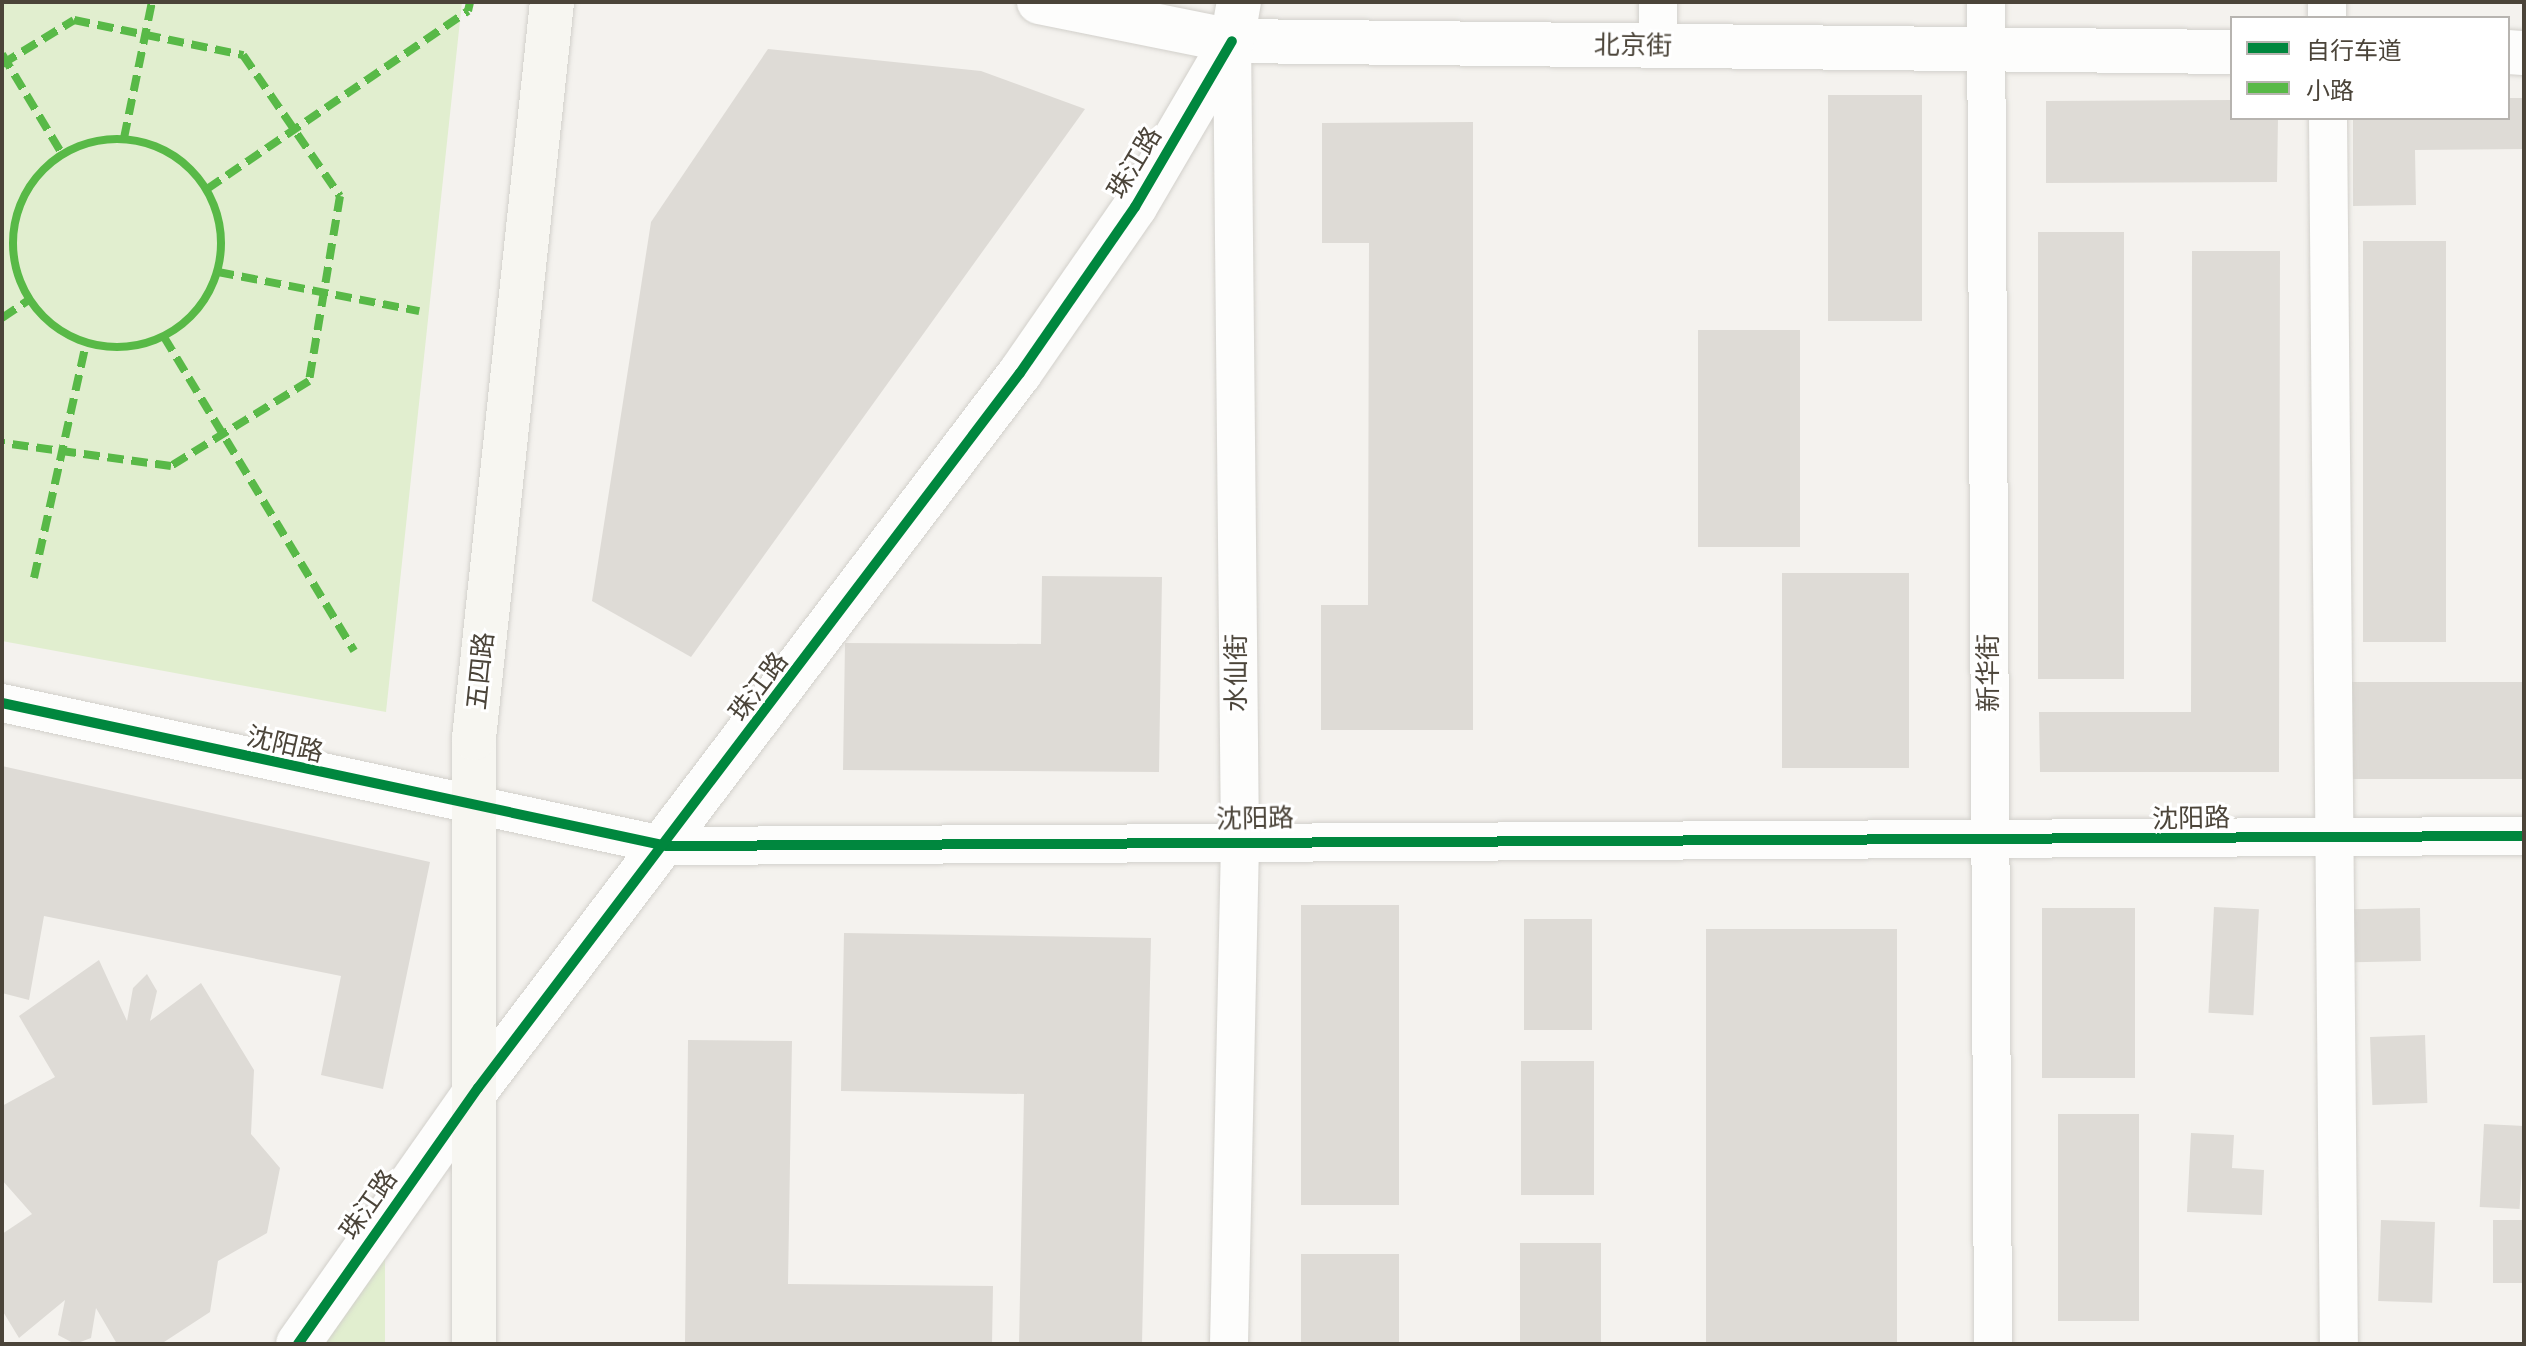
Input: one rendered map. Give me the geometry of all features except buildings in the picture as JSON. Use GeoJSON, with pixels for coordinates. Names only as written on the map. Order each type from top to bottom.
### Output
{"type":"FeatureCollection","features":[{"type":"Feature","properties":{"kind":"main road","name":"五四路"},"geometry":{"type":"LineString","coordinates":[[474,1344],[478,1088],[470,807],[552,2]]}},
{"type":"Feature","properties":{"kind":"street","name":"北京街"},"geometry":{"type":"LineString","coordinates":[[1039,2],[1236,21],[1658,47],[2230,52]]}},
{"type":"Feature","properties":{"kind":"street"},"geometry":{"type":"LineString","coordinates":[[1658,2],[1658,47]]}},
{"type":"Feature","properties":{"kind":"street","name":"新华街"},"geometry":{"type":"LineString","coordinates":[[1986,2],[1993,1344]]}},
{"type":"Feature","properties":{"kind":"street","name":"水仙街"},"geometry":{"type":"LineString","coordinates":[[1229,1344],[1240,842],[1236,21]]}},
{"type":"Feature","properties":{"kind":"street","name":"珠江路"},"geometry":{"type":"LineString","coordinates":[[298,1344],[478,1088],[667,846],[1020,373],[1135,207],[1236,21]]}},
{"type":"Feature","properties":{"kind":"street"},"geometry":{"type":"LineString","coordinates":[[2328,120],[2339,1344]]}},
{"type":"Feature","properties":{"kind":"street","name":"沈阳路"},"geometry":{"type":"LineString","coordinates":[[2,703],[470,807],[667,846],[1240,842],[1989,844],[2524,836]]}},
{"type":"Feature","properties":{"kind":"green space"},"geometry":{"type":"Polygon","coordinates":[[[2,2],[462,2],[386,712],[2,641],[2,2]]]}},
{"type":"Feature","properties":{"kind":"green space"},"geometry":{"type":"Polygon","coordinates":[[[385,1256],[385,1344],[320,1344],[385,1256]]]}},
{"type":"Feature","properties":{"kind":"marked path"},"geometry":{"type":"LineString","coordinates":[[124,138],[152,2]]}},
{"type":"Feature","properties":{"kind":"marked path"},"geometry":{"type":"LineString","coordinates":[[207,189],[468,11],[470,2]]}},
{"type":"Feature","properties":{"kind":"marked path"},"geometry":{"type":"LineString","coordinates":[[2,64],[74,20],[243,55],[340,196],[309,381],[171,466],[2,443]]}},
{"type":"Feature","properties":{"kind":"marked path"},"geometry":{"type":"LineString","coordinates":[[2,54],[62,154]]}},
{"type":"Feature","properties":{"kind":"marked path"},"geometry":{"type":"LineString","coordinates":[[117,139],[157,147],[191,169],[213,203],[221,243],[213,283],[191,317],[157,339],[117,347],[77,339],[43,317],[21,283],[13,243],[21,203],[43,169],[77,147],[117,139]]}},
{"type":"Feature","properties":{"kind":"marked path"},"geometry":{"type":"LineString","coordinates":[[218,272],[419,311]]}},
{"type":"Feature","properties":{"kind":"marked path"},"geometry":{"type":"LineString","coordinates":[[2,318],[29,300]]}},
{"type":"Feature","properties":{"kind":"marked path"},"geometry":{"type":"LineString","coordinates":[[164,337],[354,651]]}},
{"type":"Feature","properties":{"kind":"marked path"},"geometry":{"type":"LineString","coordinates":[[34,578],[86,344]]}},
{"type":"Feature","properties":{"kind":"cycle path"},"geometry":{"type":"LineString","coordinates":[[298,1344],[478,1088],[1020,373],[1135,207],[1232,41]]}},
{"type":"Feature","properties":{"kind":"cycle path"},"geometry":{"type":"LineString","coordinates":[[2,703],[667,846],[2524,836]]}}]}
